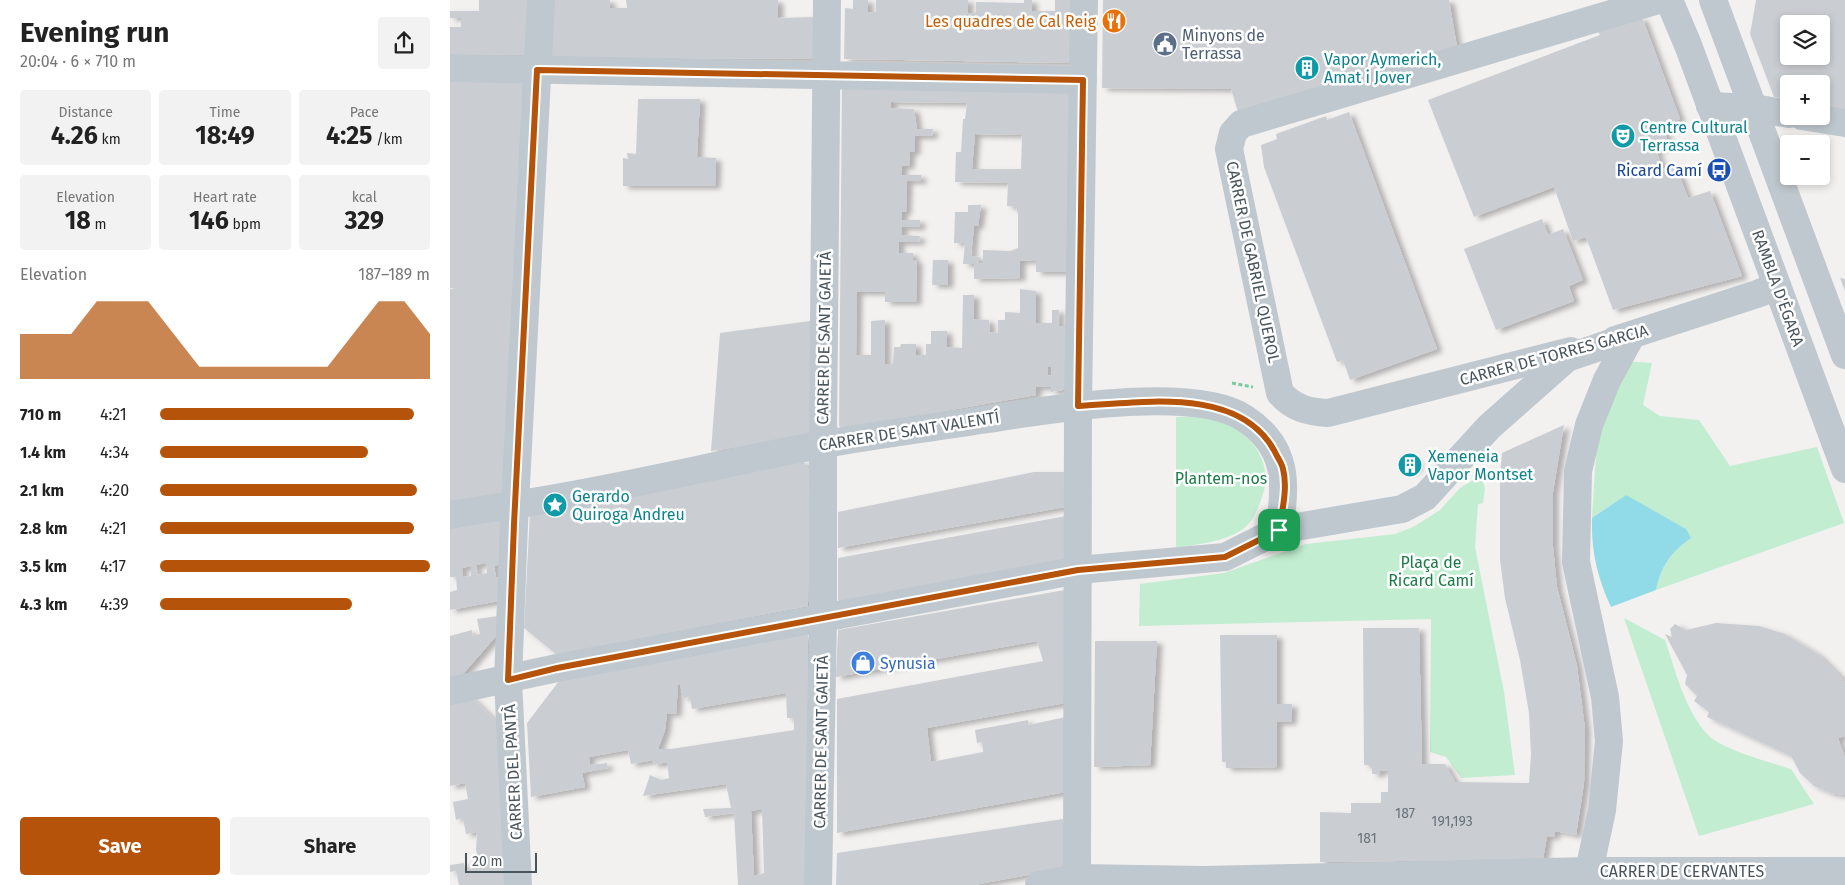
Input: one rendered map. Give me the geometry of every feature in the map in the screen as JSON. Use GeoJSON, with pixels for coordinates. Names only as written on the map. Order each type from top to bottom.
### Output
{"type":"FeatureCollection","features":[{"type":"Feature","properties":{"kind":"street","name":"CARRER DEL PANTÀ"},"geometry":{"type":"LineString","coordinates":[[518,885],[508,680],[515,504],[541,0]]}},
{"type":"Feature","properties":{"kind":"street","name":"CARRER DE SANT GAIETÀ"},"geometry":{"type":"LineString","coordinates":[[818,885],[823,619],[827,0]]}},
{"type":"Feature","properties":{"kind":"street"},"geometry":{"type":"LineString","coordinates":[[1077,881],[1078,406],[1084,0]]}},
{"type":"Feature","properties":{"kind":"street","name":"CARRER DE GABRIEL QUEROL"},"geometry":{"type":"LineString","coordinates":[[1328,413],[1311,412],[1290,404],[1280,393],[1229,148],[1233,133],[1241,124],[1658,0]]}},
{"type":"Feature","properties":{"kind":"street","name":"RAMBLA D'ÈGARA"},"geometry":{"type":"LineString","coordinates":[[1668,0],[1706,96],[1845,469]]}},
{"type":"Feature","properties":{"kind":"street"},"geometry":{"type":"LineString","coordinates":[[1722,7],[1705,45],[1701,60],[1706,96],[1780,112]]}},
{"type":"Feature","properties":{"kind":"street"},"geometry":{"type":"LineString","coordinates":[[1722,7],[1753,108],[1845,355]]}},
{"type":"Feature","properties":{"kind":"street"},"geometry":{"type":"LineString","coordinates":[[450,68],[1083,80]]}},
{"type":"Feature","properties":{"kind":"street"},"geometry":{"type":"LineString","coordinates":[[1830,121],[1845,123]]}},
{"type":"Feature","properties":{"kind":"street","name":"CARRER DE TORRES GARCIA"},"geometry":{"type":"LineString","coordinates":[[1328,413],[1631,336],[1777,286]]}},
{"type":"Feature","properties":{"kind":"street"},"geometry":{"type":"LineString","coordinates":[[450,691],[557,668],[1078,570],[1225,557],[1279,530],[1385,513],[1415,504],[1436,485],[1489,427],[1567,358],[1631,336]]}},
{"type":"Feature","properties":{"kind":"street"},"geometry":{"type":"LineString","coordinates":[[1591,878],[1602,810],[1609,741],[1605,697],[1576,562],[1578,471],[1588,426],[1607,380],[1631,336]]}},
{"type":"Feature","properties":{"kind":"street"},"geometry":{"type":"LineString","coordinates":[[1124,390],[1182,385]]}},
{"type":"Feature","properties":{"kind":"street","name":"CARRER DE SANT VALENTÍ"},"geometry":{"type":"LineString","coordinates":[[450,515],[823,444],[1078,406],[1166,402],[1209,405],[1244,417],[1268,438],[1283,468],[1284,502],[1279,530]]}},
{"type":"Feature","properties":{"kind":"street","name":"CARRER DE CERVANTES"},"geometry":{"type":"LineString","coordinates":[[1039,885],[1077,881],[1203,882],[1591,878],[1845,871]]}},
{"type":"Feature","properties":{"kind":"green space"},"geometry":{"type":"Polygon","coordinates":[[[1624,361],[1652,363],[1643,405],[1660,416],[1699,420],[1730,466],[1817,447],[1844,523],[1656,590],[1664,567],[1672,554],[1691,538],[1626,495],[1592,518],[1596,454],[1609,392],[1624,361]]]}},
{"type":"Feature","properties":{"kind":"green space","name":"Plantem-nos"},"geometry":{"type":"Polygon","coordinates":[[[1176,417],[1210,418],[1223,422],[1246,437],[1255,447],[1261,458],[1265,470],[1265,483],[1255,514],[1250,523],[1243,529],[1219,540],[1176,548],[1176,417]]]}},
{"type":"Feature","properties":{"kind":"green space","name":"Plaça de Ricard Camí"},"geometry":{"type":"Polygon","coordinates":[[[1475,479],[1483,481],[1485,489],[1483,503],[1478,504],[1475,547],[1504,692],[1515,775],[1461,778],[1446,757],[1430,752],[1431,619],[1139,626],[1140,584],[1224,573],[1306,544],[1395,534],[1413,527],[1440,510],[1460,488],[1475,479]]]}},
{"type":"Feature","properties":{"kind":"green space"},"geometry":{"type":"Polygon","coordinates":[[[1624,618],[1665,640],[1677,677],[1692,713],[1707,734],[1714,740],[1735,750],[1791,769],[1814,804],[1699,836],[1624,618]]]}},
{"type":"Feature","properties":{"kind":"water"},"geometry":{"type":"Polygon","coordinates":[[[1626,495],[1686,529],[1691,538],[1672,554],[1664,567],[1656,590],[1611,607],[1596,563],[1592,518],[1626,495]]]}},
{"type":"Feature","properties":{"kind":"building"},"geometry":{"type":"Polygon","coordinates":[[[479,0],[529,0],[527,55],[450,54],[450,27],[461,27],[461,18],[450,18],[450,11],[479,11],[479,0]]]}},
{"type":"Feature","properties":{"kind":"building"},"geometry":{"type":"Polygon","coordinates":[[[553,0],[610,0],[610,8],[627,8],[626,0],[778,0],[778,18],[816,17],[815,59],[551,57],[553,0]]]}},
{"type":"Feature","properties":{"kind":"building"},"geometry":{"type":"Polygon","coordinates":[[[853,0],[868,0],[868,12],[876,12],[876,0],[968,0],[968,13],[976,13],[976,2],[1024,3],[1024,0],[1032,0],[1032,11],[1055,11],[1055,0],[1072,0],[1072,63],[844,59],[845,8],[853,9],[853,0]]]}},
{"type":"Feature","properties":{"kind":"building","name":"Vapor Aymerich, Amat i Jover"},"geometry":{"type":"Polygon","coordinates":[[[1103,0],[1449,0],[1457,47],[1238,112],[1231,89],[1102,88],[1103,0]]]}},
{"type":"Feature","properties":{"kind":"building"},"geometry":{"type":"Polygon","coordinates":[[[1756,0],[1845,0],[1845,109],[1830,106],[1830,75],[1780,75],[1780,98],[1774,97],[1750,34],[1756,0]]]}},
{"type":"Feature","properties":{"kind":"building","name":"Centre Cultural Terrassa"},"geometry":{"type":"Polygon","coordinates":[[[1642,17],[1680,119],[1663,126],[1669,146],[1656,150],[1663,169],[1675,164],[1688,198],[1710,191],[1742,276],[1613,310],[1586,237],[1573,241],[1554,187],[1474,217],[1428,100],[1600,35],[1598,32],[1642,17]]]}},
{"type":"Feature","properties":{"kind":"building"},"geometry":{"type":"Polygon","coordinates":[[[450,79],[524,80],[505,490],[501,494],[450,503],[450,289],[456,288],[450,288],[450,79]]]}},
{"type":"Feature","properties":{"kind":"building"},"geometry":{"type":"Polygon","coordinates":[[[842,84],[1071,88],[1069,272],[1036,272],[1036,260],[1020,261],[1020,278],[974,279],[974,264],[963,264],[965,243],[954,243],[955,212],[968,212],[968,205],[981,205],[978,226],[974,226],[971,256],[979,257],[979,264],[983,263],[983,250],[1010,251],[1018,248],[1018,214],[1016,207],[1007,206],[1008,183],[955,182],[956,152],[961,152],[963,119],[965,119],[967,103],[891,102],[891,108],[914,109],[917,129],[933,129],[932,136],[915,136],[915,152],[910,152],[909,166],[902,166],[902,175],[921,175],[921,181],[907,181],[906,212],[902,212],[902,220],[920,220],[920,227],[902,227],[902,235],[920,236],[919,242],[899,242],[899,253],[913,253],[913,260],[917,260],[916,302],[885,302],[885,292],[857,292],[856,355],[871,355],[871,321],[885,320],[885,364],[893,364],[894,347],[900,347],[901,344],[916,344],[916,355],[926,355],[926,344],[931,344],[931,331],[947,331],[947,347],[962,348],[963,295],[974,295],[974,319],[989,320],[990,332],[998,333],[998,320],[1005,320],[1005,312],[1020,313],[1020,289],[1036,291],[1036,323],[1052,323],[1052,310],[1059,310],[1059,326],[1068,326],[1068,389],[1051,392],[1051,387],[1036,387],[1036,395],[842,429],[839,426],[842,84]],[[975,134],[972,169],[1021,169],[1022,135],[975,134]],[[1048,367],[1048,375],[1051,375],[1051,367],[1048,367]]]}},
{"type":"Feature","properties":{"kind":"building"},"geometry":{"type":"Polygon","coordinates":[[[638,99],[700,99],[697,157],[716,158],[715,186],[623,186],[623,158],[628,159],[627,153],[636,154],[638,99]]]}},
{"type":"Feature","properties":{"kind":"building"},"geometry":{"type":"Polygon","coordinates":[[[1349,112],[1437,349],[1350,380],[1343,360],[1337,362],[1264,167],[1261,145],[1277,139],[1276,134],[1326,116],[1327,120],[1349,112]]]}},
{"type":"Feature","properties":{"kind":"building"},"geometry":{"type":"Polygon","coordinates":[[[1542,219],[1548,235],[1563,229],[1583,280],[1569,286],[1574,301],[1496,330],[1464,249],[1542,219]]]}},
{"type":"Feature","properties":{"kind":"building"},"geometry":{"type":"Polygon","coordinates":[[[933,260],[948,260],[948,285],[932,285],[933,260]]]}},
{"type":"Feature","properties":{"kind":"building"},"geometry":{"type":"Polygon","coordinates":[[[1840,278],[1845,279],[1845,291],[1840,278]]]}},
{"type":"Feature","properties":{"kind":"building"},"geometry":{"type":"Polygon","coordinates":[[[810,321],[809,432],[805,436],[711,451],[720,333],[810,321]]]}},
{"type":"Feature","properties":{"kind":"building"},"geometry":{"type":"Polygon","coordinates":[[[1564,425],[1553,492],[1553,547],[1557,587],[1577,666],[1585,729],[1584,783],[1576,835],[1555,831],[1554,837],[1547,836],[1543,859],[1320,862],[1320,812],[1351,813],[1351,803],[1381,803],[1381,792],[1388,792],[1388,771],[1380,770],[1380,774],[1372,774],[1372,765],[1364,765],[1363,628],[1419,628],[1422,764],[1445,764],[1455,782],[1529,783],[1531,755],[1529,713],[1520,660],[1505,598],[1500,560],[1500,475],[1502,453],[1564,425]]]}},
{"type":"Feature","properties":{"kind":"building","name":"Xemeneia Vapor Montset"},"geometry":{"type":"Polygon","coordinates":[[[1407,457],[1413,457],[1417,464],[1413,471],[1407,471],[1403,467],[1403,461],[1407,457]]]}},
{"type":"Feature","properties":{"kind":"building"},"geometry":{"type":"Polygon","coordinates":[[[803,461],[809,470],[808,606],[556,654],[524,628],[530,512],[803,461]]]}},
{"type":"Feature","properties":{"kind":"building"},"geometry":{"type":"Polygon","coordinates":[[[1034,472],[1066,472],[1065,507],[838,548],[838,512],[1034,472]]]}},
{"type":"Feature","properties":{"kind":"building"},"geometry":{"type":"Polygon","coordinates":[[[1066,516],[1067,563],[838,603],[838,558],[1066,516]]]}},
{"type":"Feature","properties":{"kind":"building"},"geometry":{"type":"Polygon","coordinates":[[[504,518],[501,564],[494,566],[496,578],[500,577],[499,601],[450,610],[450,592],[457,590],[456,577],[450,577],[450,523],[504,518]],[[486,563],[476,565],[477,575],[487,573],[486,563]],[[471,566],[462,568],[463,577],[471,576],[471,566]]]}},
{"type":"Feature","properties":{"kind":"building"},"geometry":{"type":"Polygon","coordinates":[[[1065,590],[1065,703],[927,728],[931,762],[983,752],[982,742],[977,743],[975,730],[1028,720],[1028,725],[1066,717],[1066,792],[837,833],[837,699],[1043,661],[1037,641],[836,677],[838,630],[1065,590]]]}},
{"type":"Feature","properties":{"kind":"building"},"geometry":{"type":"Polygon","coordinates":[[[498,616],[497,635],[462,675],[450,678],[450,636],[472,630],[472,636],[480,634],[477,619],[498,616]]]}},
{"type":"Feature","properties":{"kind":"building"},"geometry":{"type":"Polygon","coordinates":[[[1716,623],[1759,626],[1785,634],[1818,654],[1840,676],[1845,683],[1845,736],[1838,738],[1845,758],[1845,795],[1831,793],[1814,786],[1800,773],[1791,756],[1707,717],[1709,712],[1694,701],[1697,696],[1685,684],[1687,675],[1665,634],[1672,637],[1670,629],[1675,624],[1686,630],[1716,623]]]}},
{"type":"Feature","properties":{"kind":"building"},"geometry":{"type":"Polygon","coordinates":[[[808,635],[806,885],[738,885],[734,813],[705,817],[703,809],[731,808],[726,784],[643,796],[650,775],[661,780],[669,778],[667,762],[653,765],[654,760],[631,764],[628,750],[589,757],[590,765],[607,763],[608,768],[582,773],[585,787],[531,797],[527,723],[559,681],[808,635]],[[680,684],[678,685],[676,714],[667,713],[665,730],[658,749],[671,749],[794,730],[794,718],[787,718],[786,693],[692,709],[690,697],[683,698],[680,684]],[[762,809],[751,811],[754,876],[764,873],[762,809]]]}},
{"type":"Feature","properties":{"kind":"building"},"geometry":{"type":"Polygon","coordinates":[[[1220,635],[1277,635],[1277,704],[1292,704],[1291,722],[1277,722],[1277,767],[1226,768],[1226,762],[1222,762],[1220,635]]]}},
{"type":"Feature","properties":{"kind":"building"},"geometry":{"type":"Polygon","coordinates":[[[1095,641],[1157,641],[1150,765],[1094,767],[1095,641]]]}},
{"type":"Feature","properties":{"kind":"building"},"geometry":{"type":"Polygon","coordinates":[[[469,695],[499,724],[508,885],[459,885],[456,871],[450,872],[450,865],[464,863],[465,870],[480,867],[476,850],[477,832],[466,834],[463,818],[456,820],[453,802],[468,799],[465,783],[450,786],[450,699],[469,695]]]}},
{"type":"Feature","properties":{"kind":"building"},"geometry":{"type":"Polygon","coordinates":[[[1063,819],[1065,868],[974,885],[836,885],[837,853],[1063,819]]]}},
{"type":"Feature","properties":{"kind":"place","name":"Les quadres de Cal Reig"},"geometry":{"type":"Point","coordinates":[1114,21]}},
{"type":"Feature","properties":{"kind":"place","name":"Minyons de Terrassa"},"geometry":{"type":"Point","coordinates":[1165,44]}},
{"type":"Feature","properties":{"kind":"place","name":"Vapor Aymerich, Amat i Jover"},"geometry":{"type":"Point","coordinates":[1307,68]}},
{"type":"Feature","properties":{"kind":"place","name":"Centre Cultural Terrassa"},"geometry":{"type":"Point","coordinates":[1623,136]}},
{"type":"Feature","properties":{"kind":"place","name":"Ricard Camí"},"geometry":{"type":"Point","coordinates":[1719,170]}},
{"type":"Feature","properties":{"kind":"place","name":"Xemeneia Vapor Montset"},"geometry":{"type":"Point","coordinates":[1410,465]}},
{"type":"Feature","properties":{"kind":"place","name":"Gerardo Quiroga Andreu"},"geometry":{"type":"Point","coordinates":[555,505]}},
{"type":"Feature","properties":{"kind":"place","name":"Synusia"},"geometry":{"type":"Point","coordinates":[863,663]}},
{"type":"Feature","properties":{"kind":"route"},"geometry":{"type":"LineString","coordinates":[[537,70],[1083,80],[1078,406],[1166,402],[1209,405],[1244,417],[1268,438],[1283,468],[1284,502],[1279,530],[1225,557],[1078,570],[557,668],[508,680],[537,70]]}}]}
